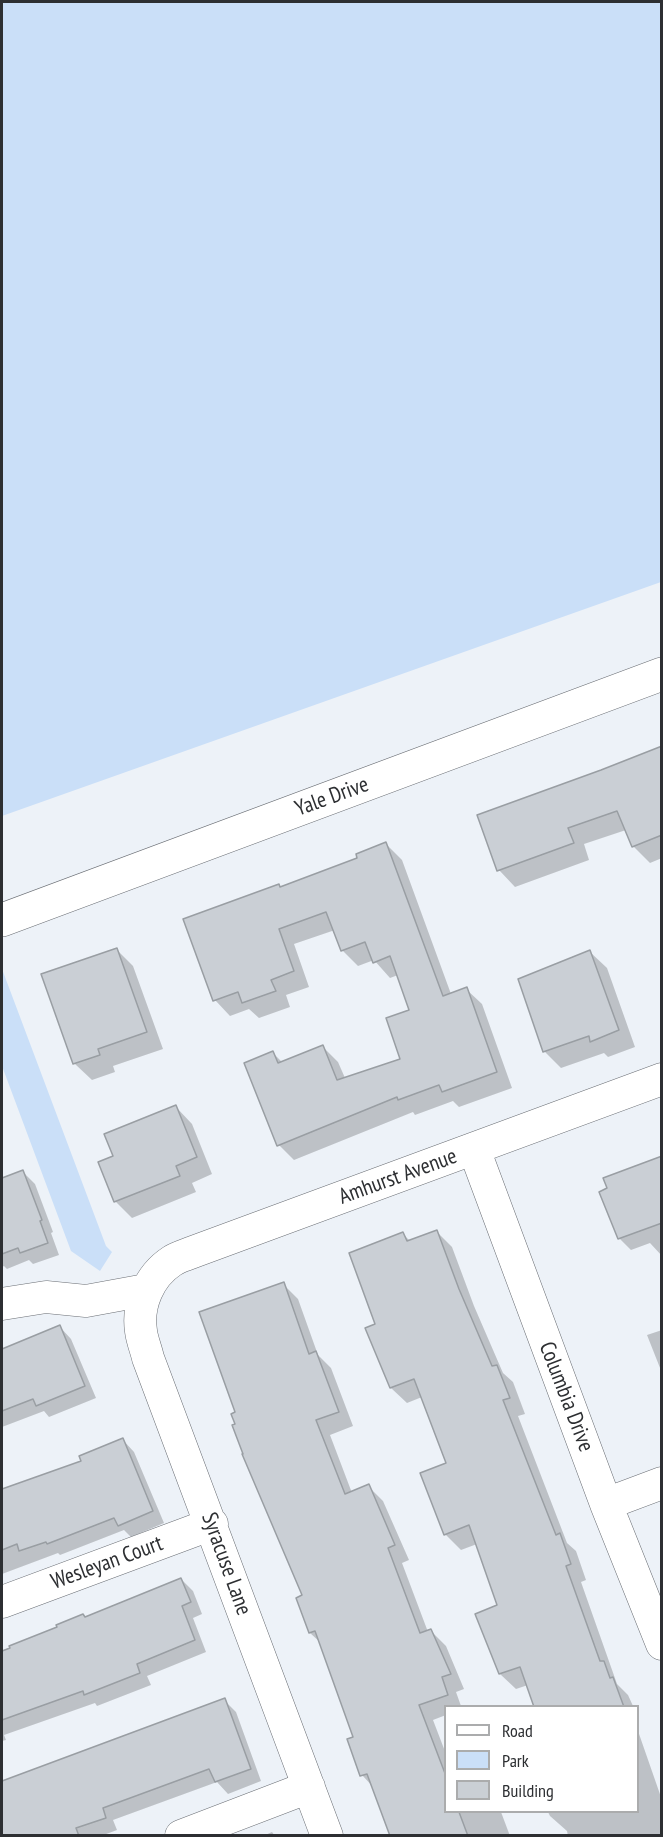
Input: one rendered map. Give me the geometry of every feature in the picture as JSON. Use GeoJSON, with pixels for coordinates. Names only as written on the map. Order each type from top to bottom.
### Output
{"type":"FeatureCollection","features":[{"type":"Feature","properties":{"kind":"street","name":"Yale Drive"},"geometry":{"type":"LineString","coordinates":[[2,920],[662,674]]}},
{"type":"Feature","properties":{"kind":"street","name":"Amhurst Avenue"},"geometry":{"type":"LineString","coordinates":[[146,1290],[160,1270],[172,1261],[193,1252],[662,1079]]}},
{"type":"Feature","properties":{"kind":"street","name":"Columbia Drive"},"geometry":{"type":"LineString","coordinates":[[474,1149],[606,1504],[662,1644]]}},
{"type":"Feature","properties":{"kind":"street"},"geometry":{"type":"LineString","coordinates":[[2,1305],[45,1297],[87,1301],[146,1290]]}},
{"type":"Feature","properties":{"kind":"street","name":"Syracuse Lane"},"geometry":{"type":"LineString","coordinates":[[146,1290],[141,1309],[140,1330],[148,1358],[327,1836]]}},
{"type":"Feature","properties":{"kind":"street"},"geometry":{"type":"LineString","coordinates":[[606,1504],[662,1483]]}},
{"type":"Feature","properties":{"kind":"street","name":"Wesleyan Court"},"geometry":{"type":"LineString","coordinates":[[2,1602],[212,1524]]}},
{"type":"Feature","properties":{"kind":"street"},"geometry":{"type":"LineString","coordinates":[[181,1836],[309,1787]]}},
{"type":"Feature","properties":{"kind":"green space"},"geometry":{"type":"Polygon","coordinates":[[[2,2],[661,2],[661,582],[2,816],[2,2]]]}},
{"type":"Feature","properties":{"kind":"green space"},"geometry":{"type":"Polygon","coordinates":[[[2,969],[106,1246],[112,1252],[100,1271],[71,1251],[2,1066],[2,969]]]}},
{"type":"Feature","properties":{"kind":"building"},"geometry":{"type":"Polygon","coordinates":[[[662,746],[662,835],[632,847],[617,811],[568,828],[574,843],[497,871],[477,815],[662,746]]]}},
{"type":"Feature","properties":{"kind":"building"},"geometry":{"type":"Polygon","coordinates":[[[386,842],[443,996],[467,987],[497,1072],[442,1092],[439,1085],[398,1100],[397,1097],[277,1146],[244,1063],[273,1051],[278,1063],[323,1045],[337,1080],[400,1059],[386,1018],[409,1010],[390,956],[373,963],[365,942],[341,951],[326,912],[279,929],[294,971],[271,980],[276,991],[242,1003],[238,992],[213,1001],[183,919],[279,884],[280,887],[357,858],[356,854],[386,842]]]}},
{"type":"Feature","properties":{"kind":"building"},"geometry":{"type":"Polygon","coordinates":[[[117,948],[147,1032],[98,1049],[100,1055],[73,1064],[41,974],[117,948]]]}},
{"type":"Feature","properties":{"kind":"building"},"geometry":{"type":"Polygon","coordinates":[[[590,950],[619,1030],[590,1042],[589,1036],[543,1052],[518,979],[590,950]]]}},
{"type":"Feature","properties":{"kind":"building"},"geometry":{"type":"Polygon","coordinates":[[[176,1105],[197,1157],[176,1166],[180,1176],[114,1202],[98,1162],[113,1156],[104,1134],[176,1105]]]}},
{"type":"Feature","properties":{"kind":"building"},"geometry":{"type":"Polygon","coordinates":[[[662,1156],[662,1223],[618,1239],[599,1192],[607,1188],[603,1178],[662,1156]]]}},
{"type":"Feature","properties":{"kind":"building"},"geometry":{"type":"Polygon","coordinates":[[[23,1170],[48,1243],[20,1253],[18,1248],[2,1254],[2,1178],[23,1170]]]}},
{"type":"Feature","properties":{"kind":"building"},"geometry":{"type":"Polygon","coordinates":[[[437,1230],[492,1366],[497,1365],[510,1398],[503,1400],[556,1535],[560,1533],[571,1564],[566,1566],[600,1661],[604,1661],[610,1678],[613,1677],[623,1705],[533,1705],[520,1667],[499,1674],[475,1614],[497,1605],[469,1525],[444,1535],[420,1473],[446,1463],[414,1379],[390,1388],[365,1328],[375,1324],[349,1253],[403,1232],[407,1241],[437,1230]]]}},
{"type":"Feature","properties":{"kind":"building"},"geometry":{"type":"Polygon","coordinates":[[[284,1282],[309,1354],[316,1351],[339,1412],[316,1420],[345,1494],[369,1484],[395,1545],[388,1548],[420,1633],[431,1629],[451,1674],[442,1677],[448,1695],[419,1705],[444,1771],[444,1813],[459,1813],[468,1836],[390,1836],[367,1774],[360,1776],[347,1739],[353,1737],[315,1631],[309,1633],[296,1598],[302,1595],[242,1454],[232,1425],[235,1424],[231,1414],[235,1412],[199,1312],[284,1282]]]}},
{"type":"Feature","properties":{"kind":"building"},"geometry":{"type":"Polygon","coordinates":[[[60,1325],[85,1386],[36,1406],[33,1399],[2,1411],[2,1349],[60,1325]]]}},
{"type":"Feature","properties":{"kind":"building"},"geometry":{"type":"Polygon","coordinates":[[[123,1438],[153,1511],[118,1526],[114,1518],[47,1544],[46,1542],[19,1551],[17,1544],[2,1550],[2,1489],[81,1461],[79,1456],[123,1438]]]}},
{"type":"Feature","properties":{"kind":"building"},"geometry":{"type":"Polygon","coordinates":[[[181,1578],[191,1602],[182,1606],[195,1640],[137,1664],[140,1673],[84,1695],[83,1691],[2,1720],[2,1651],[57,1627],[56,1625],[83,1614],[85,1617],[181,1578]]]}},
{"type":"Feature","properties":{"kind":"building"},"geometry":{"type":"Polygon","coordinates":[[[225,1698],[251,1769],[215,1782],[209,1769],[103,1808],[106,1818],[76,1828],[79,1836],[2,1836],[2,1781],[225,1698]]]}}]}
